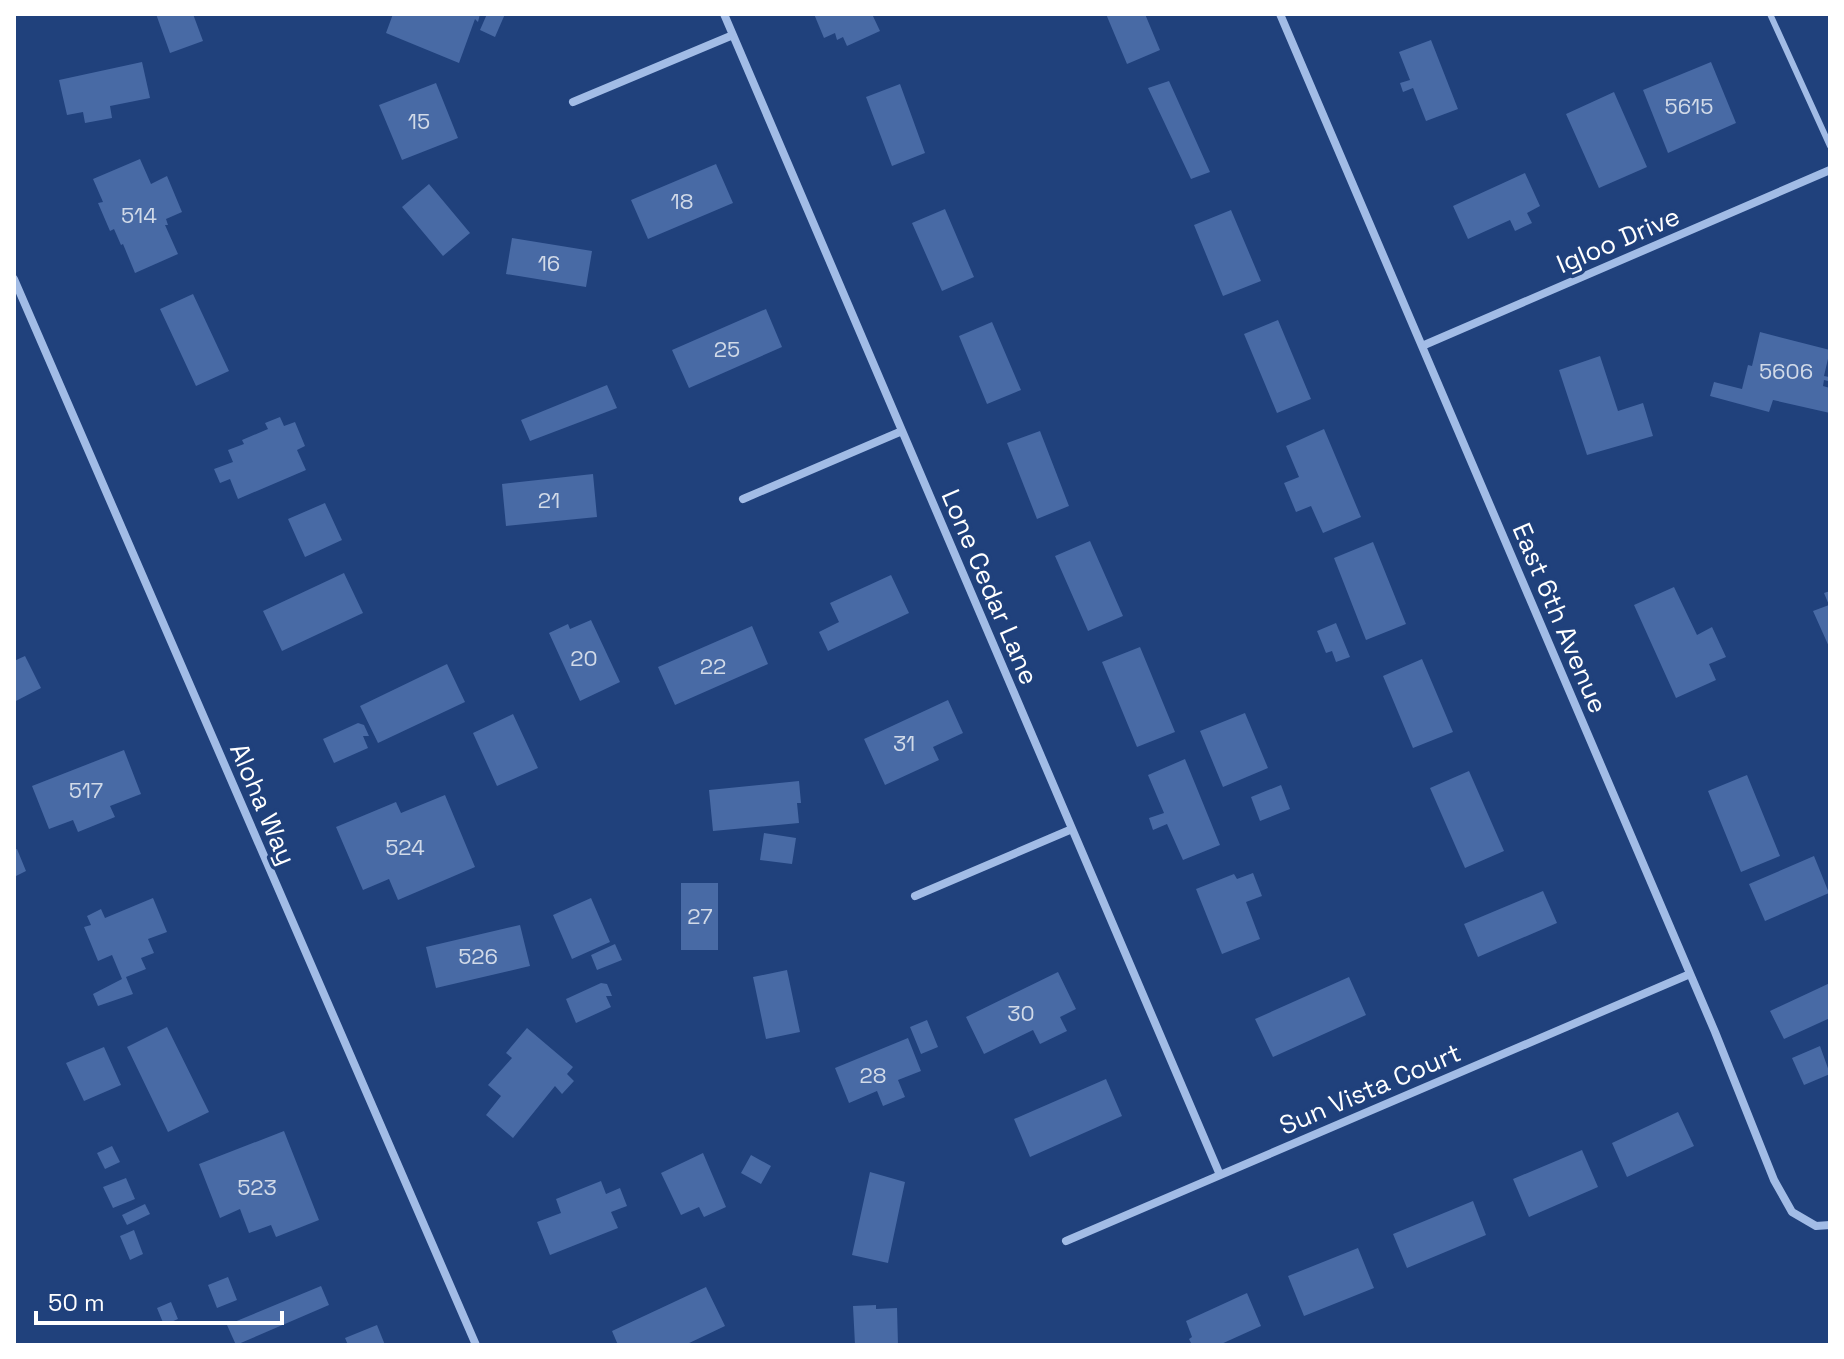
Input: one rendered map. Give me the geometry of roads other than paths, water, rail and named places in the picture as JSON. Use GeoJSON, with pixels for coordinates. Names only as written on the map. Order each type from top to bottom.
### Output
{"type":"FeatureCollection","features":[{"type":"Feature","properties":{"kind":"street","name":"Lone Cedar Lane"},"geometry":{"type":"LineString","coordinates":[[724,14],[1220,1175]]}},
{"type":"Feature","properties":{"kind":"street","name":"East 6th Avenue"},"geometry":{"type":"LineString","coordinates":[[1280,14],[1690,974],[1774,1180],[1792,1212],[1816,1226],[1830,1225]]}},
{"type":"Feature","properties":{"kind":"street"},"geometry":{"type":"LineString","coordinates":[[573,102],[733,35]]}},
{"type":"Feature","properties":{"kind":"street","name":"Igloo Drive"},"geometry":{"type":"LineString","coordinates":[[1422,346],[1830,170]]}},
{"type":"Feature","properties":{"kind":"street","name":"Aloha Way"},"geometry":{"type":"LineString","coordinates":[[14,279],[476,1345]]}},
{"type":"Feature","properties":{"kind":"street"},"geometry":{"type":"LineString","coordinates":[[743,499],[902,431]]}},
{"type":"Feature","properties":{"kind":"street"},"geometry":{"type":"LineString","coordinates":[[915,896],[1072,829]]}},
{"type":"Feature","properties":{"kind":"street","name":"Sun Vista Court"},"geometry":{"type":"LineString","coordinates":[[1066,1241],[1690,974]]}},
{"type":"Feature","properties":{"kind":"lane"},"geometry":{"type":"LineString","coordinates":[[1770,14],[1830,146]]}}]}
